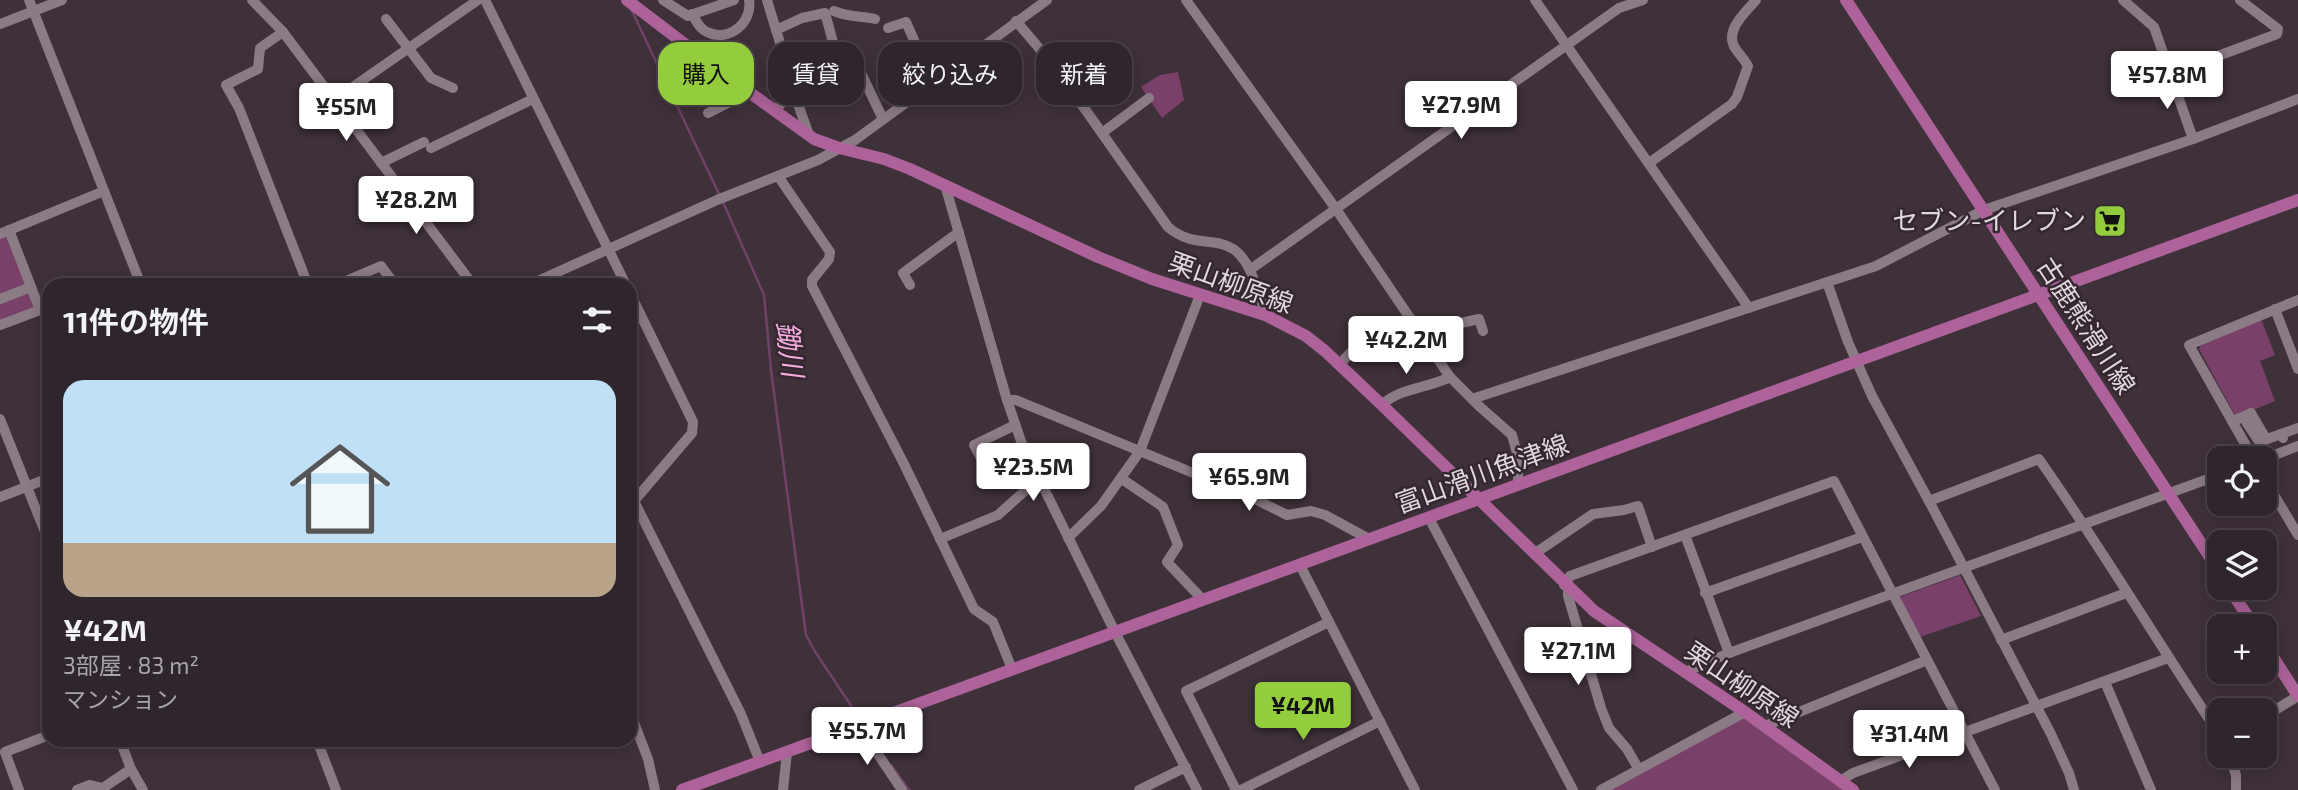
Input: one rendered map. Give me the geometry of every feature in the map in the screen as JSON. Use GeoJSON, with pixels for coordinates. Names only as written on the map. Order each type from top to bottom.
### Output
{"type":"FeatureCollection","features":[{"type":"Feature","properties":{"kind":"main road","name":"栗山柳原線"},"geometry":{"type":"LineString","coordinates":[[627,0],[683,42]]}},
{"type":"Feature","properties":{"kind":"main road","name":"古鹿熊滑川線"},"geometry":{"type":"LineString","coordinates":[[1846,0],[2207,552]]}},
{"type":"Feature","properties":{"kind":"main road","name":"栗山柳原線"},"geometry":{"type":"LineString","coordinates":[[754,96],[824,144],[884,159],[1097,257],[1152,279],[1265,315],[1306,336],[1382,405],[1566,587],[1594,611],[1745,712],[1853,790]]}},
{"type":"Feature","properties":{"kind":"main road","name":"富山滑川魚津線"},"geometry":{"type":"LineString","coordinates":[[682,790],[2298,200]]}},
{"type":"Feature","properties":{"kind":"main road"},"geometry":{"type":"LineString","coordinates":[[2277,663],[2298,696]]}},
{"type":"Feature","properties":{"kind":"street"},"geometry":{"type":"LineString","coordinates":[[29,0],[138,278]]}},
{"type":"Feature","properties":{"kind":"street"},"geometry":{"type":"LineString","coordinates":[[0,24],[62,0]]}},
{"type":"Feature","properties":{"kind":"street"},"geometry":{"type":"LineString","coordinates":[[334,100],[478,0]]}},
{"type":"Feature","properties":{"kind":"street"},"geometry":{"type":"LineString","coordinates":[[485,0],[623,278]]}},
{"type":"Feature","properties":{"kind":"street"},"geometry":{"type":"LineString","coordinates":[[663,0],[688,16],[734,0]]}},
{"type":"Feature","properties":{"kind":"street"},"geometry":{"type":"LineString","coordinates":[[692,14],[707,33],[725,34],[743,24],[749,15],[749,0]]}},
{"type":"Feature","properties":{"kind":"street"},"geometry":{"type":"LineString","coordinates":[[767,0],[779,42]]}},
{"type":"Feature","properties":{"kind":"street"},"geometry":{"type":"LineString","coordinates":[[988,42],[1047,0]]}},
{"type":"Feature","properties":{"kind":"street"},"geometry":{"type":"LineString","coordinates":[[1186,0],[1336,209],[1450,377],[1511,435],[1518,457],[1518,485]]}},
{"type":"Feature","properties":{"kind":"street"},"geometry":{"type":"LineString","coordinates":[[1535,0],[1749,307]]}},
{"type":"Feature","properties":{"kind":"street"},"geometry":{"type":"LineString","coordinates":[[1251,269],[1619,8],[1643,0]]}},
{"type":"Feature","properties":{"kind":"street"},"geometry":{"type":"LineString","coordinates":[[1648,163],[1724,111],[1737,97],[1748,66],[1733,46],[1735,23],[1756,0]]}},
{"type":"Feature","properties":{"kind":"street"},"geometry":{"type":"LineString","coordinates":[[2123,0],[2154,27],[2193,139]]}},
{"type":"Feature","properties":{"kind":"street"},"geometry":{"type":"LineString","coordinates":[[2172,74],[2277,34],[2278,29],[2240,0]]}},
{"type":"Feature","properties":{"kind":"street"},"geometry":{"type":"LineString","coordinates":[[259,3],[468,278]]}},
{"type":"Feature","properties":{"kind":"street"},"geometry":{"type":"LineString","coordinates":[[776,30],[833,8]]}},
{"type":"Feature","properties":{"kind":"street"},"geometry":{"type":"LineString","coordinates":[[833,8],[839,14],[875,19]]}},
{"type":"Feature","properties":{"kind":"street"},"geometry":{"type":"LineString","coordinates":[[833,8],[833,42]]}},
{"type":"Feature","properties":{"kind":"street"},"geometry":{"type":"LineString","coordinates":[[386,19],[431,78],[453,88]]}},
{"type":"Feature","properties":{"kind":"street"},"geometry":{"type":"LineString","coordinates":[[1016,21],[1056,68],[1168,227],[1177,234],[1234,248],[1243,255],[1251,269],[1265,315]]}},
{"type":"Feature","properties":{"kind":"street"},"geometry":{"type":"LineString","coordinates":[[888,28],[906,22],[915,42]]}},
{"type":"Feature","properties":{"kind":"street"},"geometry":{"type":"LineString","coordinates":[[283,32],[260,48],[258,69],[226,85],[239,108],[305,278]]}},
{"type":"Feature","properties":{"kind":"street"},"geometry":{"type":"LineString","coordinates":[[864,79],[883,119]]}},
{"type":"Feature","properties":{"kind":"street"},"geometry":{"type":"LineString","coordinates":[[1102,133],[1149,98]]}},
{"type":"Feature","properties":{"kind":"street"},"geometry":{"type":"LineString","coordinates":[[381,163],[533,99]]}},
{"type":"Feature","properties":{"kind":"street"},"geometry":{"type":"LineString","coordinates":[[1472,399],[1876,266],[1984,210],[2193,139],[2298,99]]}},
{"type":"Feature","properties":{"kind":"street"},"geometry":{"type":"LineString","coordinates":[[708,113],[724,105]]}},
{"type":"Feature","properties":{"kind":"street"},"geometry":{"type":"LineString","coordinates":[[775,111],[780,105]]}},
{"type":"Feature","properties":{"kind":"street"},"geometry":{"type":"LineString","coordinates":[[798,105],[809,135]]}},
{"type":"Feature","properties":{"kind":"street"},"geometry":{"type":"LineString","coordinates":[[545,278],[839,148],[855,140],[902,105]]}},
{"type":"Feature","properties":{"kind":"street"},"geometry":{"type":"LineString","coordinates":[[778,176],[830,252],[829,259],[812,280],[813,286],[974,609],[993,622],[1012,669]]}},
{"type":"Feature","properties":{"kind":"street"},"geometry":{"type":"LineString","coordinates":[[944,185],[1022,444],[1197,790]]}},
{"type":"Feature","properties":{"kind":"street"},"geometry":{"type":"LineString","coordinates":[[0,326],[40,310],[4,232],[104,191]]}},
{"type":"Feature","properties":{"kind":"street"},"geometry":{"type":"LineString","coordinates":[[910,285],[903,273],[959,232]]}},
{"type":"Feature","properties":{"kind":"street"},"geometry":{"type":"LineString","coordinates":[[353,278],[381,266],[390,278]]}},
{"type":"Feature","properties":{"kind":"street"},"geometry":{"type":"LineString","coordinates":[[1826,282],[1872,396],[2036,705],[2069,773],[2074,790]]}},
{"type":"Feature","properties":{"kind":"street"},"geometry":{"type":"LineString","coordinates":[[0,299],[31,287]]}},
{"type":"Feature","properties":{"kind":"street"},"geometry":{"type":"LineString","coordinates":[[1068,538],[1101,506],[1140,451],[1200,295]]}},
{"type":"Feature","properties":{"kind":"street"},"geometry":{"type":"LineString","coordinates":[[2298,300],[2189,345],[2246,415],[2258,440],[2298,428]]}},
{"type":"Feature","properties":{"kind":"street"},"geometry":{"type":"LineString","coordinates":[[637,307],[693,422],[692,433],[637,496]]}},
{"type":"Feature","properties":{"kind":"street"},"geometry":{"type":"LineString","coordinates":[[2275,309],[2298,369]]}},
{"type":"Feature","properties":{"kind":"street"},"geometry":{"type":"LineString","coordinates":[[1339,365],[1366,341],[1479,319],[1483,331]]}},
{"type":"Feature","properties":{"kind":"street"},"geometry":{"type":"LineString","coordinates":[[1382,405],[1389,398],[1450,377]]}},
{"type":"Feature","properties":{"kind":"street"},"geometry":{"type":"LineString","coordinates":[[1007,400],[1016,400],[1249,496],[1287,515],[1311,511],[1325,515],[1369,540]]}},
{"type":"Feature","properties":{"kind":"street"},"geometry":{"type":"LineString","coordinates":[[2246,415],[2251,446]]}},
{"type":"Feature","properties":{"kind":"street"},"geometry":{"type":"LineString","coordinates":[[0,419],[42,524]]}},
{"type":"Feature","properties":{"kind":"street"},"geometry":{"type":"LineString","coordinates":[[986,468],[974,445],[1015,425]]}},
{"type":"Feature","properties":{"kind":"street"},"geometry":{"type":"LineString","coordinates":[[2281,434],[2293,448]]}},
{"type":"Feature","properties":{"kind":"street"},"geometry":{"type":"LineString","coordinates":[[1929,501],[2039,460],[2084,524],[2207,716]]}},
{"type":"Feature","properties":{"kind":"street"},"geometry":{"type":"LineString","coordinates":[[940,539],[998,515],[1039,478]]}},
{"type":"Feature","properties":{"kind":"street"},"geometry":{"type":"LineString","coordinates":[[1122,479],[1163,507],[1178,545],[1167,562],[1203,600]]}},
{"type":"Feature","properties":{"kind":"street"},"geometry":{"type":"LineString","coordinates":[[1685,672],[1729,653],[2207,479]]}},
{"type":"Feature","properties":{"kind":"street"},"geometry":{"type":"LineString","coordinates":[[0,497],[42,481]]}},
{"type":"Feature","properties":{"kind":"street"},"geometry":{"type":"LineString","coordinates":[[1638,768],[1627,749],[1609,728],[1601,708],[1568,596],[1566,587],[1570,576],[1834,481],[1994,790]]}},
{"type":"Feature","properties":{"kind":"street"},"geometry":{"type":"LineString","coordinates":[[2277,500],[2298,535]]}},
{"type":"Feature","properties":{"kind":"street"},"geometry":{"type":"LineString","coordinates":[[1534,554],[1593,513],[1638,506],[1652,547]]}},
{"type":"Feature","properties":{"kind":"street"},"geometry":{"type":"LineString","coordinates":[[637,512],[741,713],[760,762]]}},
{"type":"Feature","properties":{"kind":"street"},"geometry":{"type":"LineString","coordinates":[[1429,518],[1573,790]]}},
{"type":"Feature","properties":{"kind":"street"},"geometry":{"type":"LineString","coordinates":[[1685,535],[1729,653]]}},
{"type":"Feature","properties":{"kind":"street"},"geometry":{"type":"LineString","coordinates":[[1706,593],[1862,537]]}},
{"type":"Feature","properties":{"kind":"street"},"geometry":{"type":"LineString","coordinates":[[1300,565],[1415,790]]}},
{"type":"Feature","properties":{"kind":"street"},"geometry":{"type":"LineString","coordinates":[[2001,640],[2126,593]]}},
{"type":"Feature","properties":{"kind":"street"},"geometry":{"type":"LineString","coordinates":[[1329,622],[1186,691],[1238,790],[1380,721]]}},
{"type":"Feature","properties":{"kind":"street"},"geometry":{"type":"LineString","coordinates":[[1840,781],[1853,773],[2168,658]]}},
{"type":"Feature","properties":{"kind":"street"},"geometry":{"type":"LineString","coordinates":[[1765,726],[1927,660]]}},
{"type":"Feature","properties":{"kind":"street"},"geometry":{"type":"LineString","coordinates":[[2105,682],[2151,790]]}},
{"type":"Feature","properties":{"kind":"street"},"geometry":{"type":"LineString","coordinates":[[2277,709],[2298,696]]}},
{"type":"Feature","properties":{"kind":"street"},"geometry":{"type":"LineString","coordinates":[[1601,790],[1745,712]]}},
{"type":"Feature","properties":{"kind":"street"},"geometry":{"type":"LineString","coordinates":[[859,726],[902,790]]}},
{"type":"Feature","properties":{"kind":"street"},"geometry":{"type":"LineString","coordinates":[[637,730],[648,759],[655,790]]}},
{"type":"Feature","properties":{"kind":"street"},"geometry":{"type":"LineString","coordinates":[[19,790],[5,752],[42,738]]}},
{"type":"Feature","properties":{"kind":"street"},"geometry":{"type":"LineString","coordinates":[[123,747],[143,790]]}},
{"type":"Feature","properties":{"kind":"street"},"geometry":{"type":"LineString","coordinates":[[320,747],[336,790]]}},
{"type":"Feature","properties":{"kind":"street"},"geometry":{"type":"LineString","coordinates":[[783,790],[787,752]]}},
{"type":"Feature","properties":{"kind":"street"},"geometry":{"type":"LineString","coordinates":[[1139,790],[1186,767]]}},
{"type":"Feature","properties":{"kind":"street"},"geometry":{"type":"LineString","coordinates":[[2233,768],[2236,790]]}},
{"type":"Feature","properties":{"kind":"street"},"geometry":{"type":"LineString","coordinates":[[77,790],[90,785],[103,788],[131,769]]}},
{"type":"Feature","properties":{"kind":"shaded area"},"geometry":{"type":"Polygon","coordinates":[[[1178,72],[1184,100],[1162,118],[1141,87],[1160,75],[1178,72]]]}},
{"type":"Feature","properties":{"kind":"shaded area"},"geometry":{"type":"Polygon","coordinates":[[[15,232],[42,303],[42,312],[0,328],[0,238],[15,232]]]}},
{"type":"Feature","properties":{"kind":"shaded area"},"geometry":{"type":"Polygon","coordinates":[[[2261,319],[2275,355],[2260,361],[2275,401],[2236,417],[2199,349],[2201,345],[2261,319]]]}},
{"type":"Feature","properties":{"kind":"shaded area"},"geometry":{"type":"Polygon","coordinates":[[[1960,575],[1981,616],[1920,637],[1900,597],[1960,575]]]}},
{"type":"Feature","properties":{"kind":"shaded area"},"geometry":{"type":"Polygon","coordinates":[[[1745,712],[1853,790],[1608,790],[1745,712]]]}},
{"type":"Feature","properties":{"kind":"waterway","name":"鋤川"},"geometry":{"type":"LineString","coordinates":[[631,9],[720,196]]}},
{"type":"Feature","properties":{"kind":"waterway","name":"鋤川"},"geometry":{"type":"LineString","coordinates":[[723,202],[764,295],[771,370],[806,635],[858,716]]}},
{"type":"Feature","properties":{"kind":"waterway","name":"鋤川"},"geometry":{"type":"LineString","coordinates":[[891,765],[909,790]]}},
{"type":"Feature","properties":{"kind":"place","name":"セブン-イレブン"},"geometry":{"type":"Point","coordinates":[2110,221]}}]}
